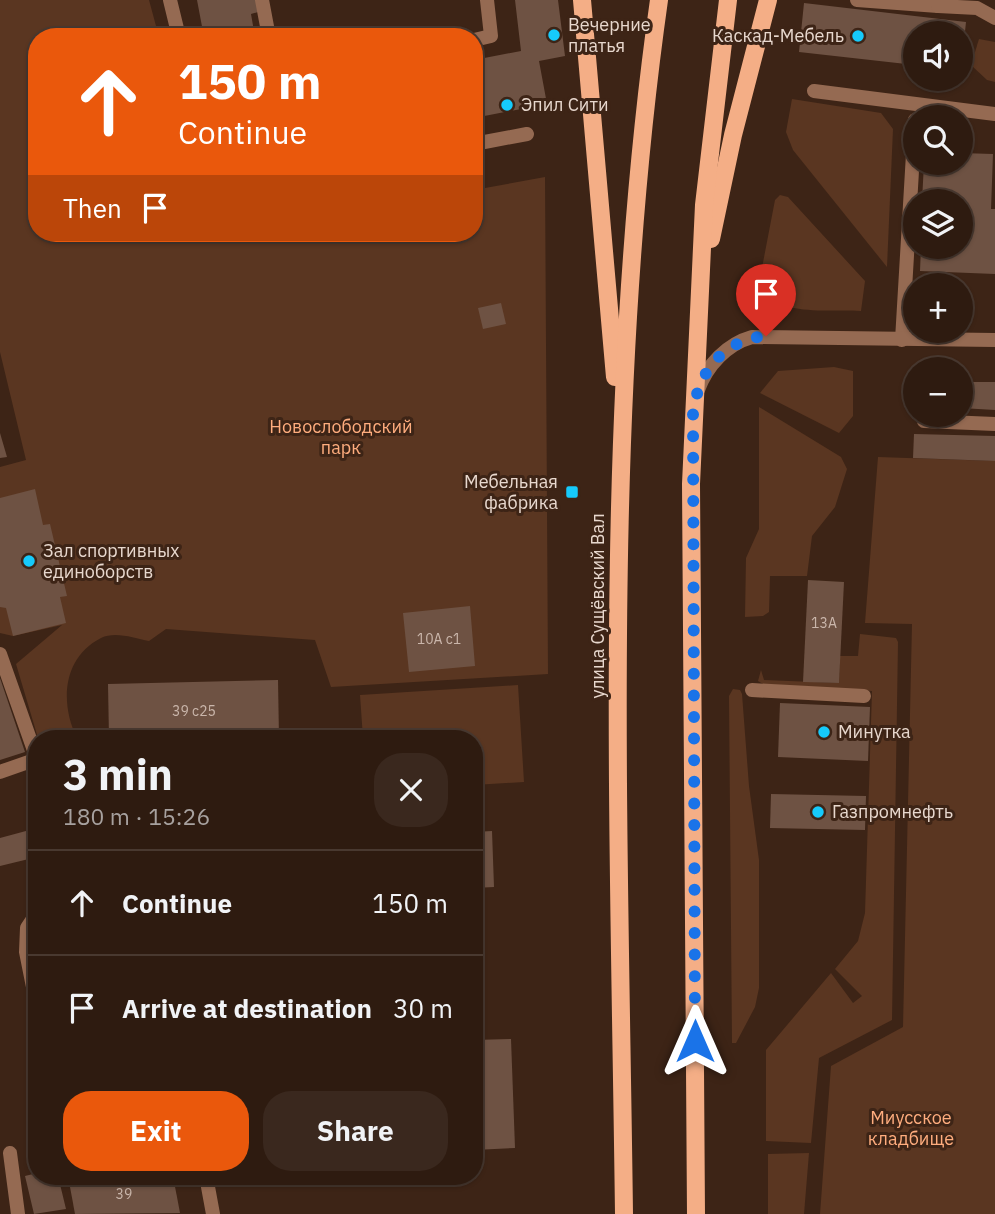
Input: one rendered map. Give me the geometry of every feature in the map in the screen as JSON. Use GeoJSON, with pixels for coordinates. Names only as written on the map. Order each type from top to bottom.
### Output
{"type":"FeatureCollection","features":[{"type":"Feature","properties":{"kind":"main road"},"geometry":{"type":"LineString","coordinates":[[582,0],[621,440]]}},
{"type":"Feature","properties":{"kind":"main road","name":"улица Сущёвский Вал"},"geometry":{"type":"LineString","coordinates":[[624,1214],[618,730],[621,440],[636,185],[659,0]]}},
{"type":"Feature","properties":{"kind":"main road"},"geometry":{"type":"LineString","coordinates":[[695,1214],[695,336],[710,140],[728,0]]}},
{"type":"Feature","properties":{"kind":"main road"},"geometry":{"type":"LineString","coordinates":[[695,336],[733,135],[768,0]]}},
{"type":"Feature","properties":{"kind":"street"},"geometry":{"type":"LineString","coordinates":[[170,0],[177,28]]}},
{"type":"Feature","properties":{"kind":"street"},"geometry":{"type":"LineString","coordinates":[[262,0],[267,28]]}},
{"type":"Feature","properties":{"kind":"street"},"geometry":{"type":"LineString","coordinates":[[483,38],[491,36],[487,0]]}},
{"type":"Feature","properties":{"kind":"street"},"geometry":{"type":"LineString","coordinates":[[857,0],[938,3],[977,8],[995,18]]}},
{"type":"Feature","properties":{"kind":"street"},"geometry":{"type":"LineString","coordinates":[[814,91],[903,111]]}},
{"type":"Feature","properties":{"kind":"street"},"geometry":{"type":"LineString","coordinates":[[973,114],[995,114]]}},
{"type":"Feature","properties":{"kind":"street"},"geometry":{"type":"LineString","coordinates":[[483,142],[527,134]]}},
{"type":"Feature","properties":{"kind":"street"},"geometry":{"type":"LineString","coordinates":[[902,340],[912,175]]}},
{"type":"Feature","properties":{"kind":"street"},"geometry":{"type":"LineString","coordinates":[[693,412],[698,390],[708,370],[736,341],[766,336],[995,340]]}},
{"type":"Feature","properties":{"kind":"street"},"geometry":{"type":"LineString","coordinates":[[973,423],[995,424]]}},
{"type":"Feature","properties":{"kind":"street"},"geometry":{"type":"LineString","coordinates":[[0,654],[28,733]]}},
{"type":"Feature","properties":{"kind":"street"},"geometry":{"type":"LineString","coordinates":[[752,690],[864,696]]}},
{"type":"Feature","properties":{"kind":"street"},"geometry":{"type":"LineString","coordinates":[[0,772],[28,762]]}},
{"type":"Feature","properties":{"kind":"street"},"geometry":{"type":"LineString","coordinates":[[28,926],[28,952]]}},
{"type":"Feature","properties":{"kind":"street"},"geometry":{"type":"LineString","coordinates":[[10,1153],[18,1214]]}},
{"type":"Feature","properties":{"kind":"street"},"geometry":{"type":"LineString","coordinates":[[208,1185],[213,1214]]}},
{"type":"Feature","properties":{"kind":"green space","name":"Новослободский парк"},"geometry":{"type":"Polygon","coordinates":[[[0,0],[149,0],[157,28],[28,28],[28,242],[483,242],[483,188],[545,177],[548,674],[331,687],[315,640],[166,629],[149,641],[112,635],[101,638],[88,647],[78,657],[68,683],[68,711],[74,730],[36,730],[16,664],[62,625],[13,636],[0,633],[0,467],[26,460],[0,352],[0,0]]]}},
{"type":"Feature","properties":{"kind":"green space"},"geometry":{"type":"Polygon","coordinates":[[[979,39],[995,42],[995,82],[987,80],[973,67],[979,39]]]}},
{"type":"Feature","properties":{"kind":"green space"},"geometry":{"type":"Polygon","coordinates":[[[792,99],[881,113],[893,129],[887,267],[793,150],[786,132],[792,99]]]}},
{"type":"Feature","properties":{"kind":"green space"},"geometry":{"type":"Polygon","coordinates":[[[780,195],[788,197],[865,281],[861,311],[796,309],[773,301],[763,294],[761,273],[775,200],[780,195]]]}},
{"type":"Feature","properties":{"kind":"green space"},"geometry":{"type":"Polygon","coordinates":[[[834,367],[853,371],[853,416],[839,433],[760,393],[778,371],[834,367]]]}},
{"type":"Feature","properties":{"kind":"green space"},"geometry":{"type":"Polygon","coordinates":[[[759,407],[841,457],[847,469],[835,507],[812,536],[807,576],[770,576],[769,612],[763,616],[745,617],[746,558],[759,529],[759,407]]]}},
{"type":"Feature","properties":{"kind":"green space","name":"Миусское кладбище"},"geometry":{"type":"Polygon","coordinates":[[[878,457],[995,461],[995,1214],[820,1214],[831,1066],[903,1027],[912,624],[865,623],[878,457]]]}},
{"type":"Feature","properties":{"kind":"green space"},"geometry":{"type":"Polygon","coordinates":[[[860,634],[896,638],[898,642],[892,1020],[819,1058],[811,1143],[766,1141],[766,1050],[831,973],[853,1003],[862,996],[835,969],[858,941],[865,913],[872,691],[763,684],[758,681],[761,670],[764,680],[839,683],[840,656],[858,656],[860,634]]]}},
{"type":"Feature","properties":{"kind":"green space"},"geometry":{"type":"Polygon","coordinates":[[[518,685],[524,782],[483,784],[483,730],[362,730],[360,695],[518,685]]]}},
{"type":"Feature","properties":{"kind":"green space"},"geometry":{"type":"Polygon","coordinates":[[[733,689],[740,690],[742,694],[749,786],[759,860],[759,988],[755,1007],[736,1043],[732,1043],[729,696],[733,689]]]}},
{"type":"Feature","properties":{"kind":"green space"},"geometry":{"type":"Polygon","coordinates":[[[809,1153],[804,1214],[768,1214],[768,1154],[809,1153]]]}},
{"type":"Feature","properties":{"kind":"building"},"geometry":{"type":"Polygon","coordinates":[[[197,0],[256,0],[258,12],[251,14],[253,28],[202,28],[197,0]]]}},
{"type":"Feature","properties":{"kind":"building"},"geometry":{"type":"Polygon","coordinates":[[[515,0],[558,0],[565,56],[539,61],[547,104],[483,116],[483,58],[521,51],[515,0]]]}},
{"type":"Feature","properties":{"kind":"building","name":"Каскад-Мебель"},"geometry":{"type":"Polygon","coordinates":[[[804,3],[957,21],[903,21],[903,64],[799,52],[804,3]]]}},
{"type":"Feature","properties":{"kind":"building"},"geometry":{"type":"Polygon","coordinates":[[[973,153],[993,154],[991,209],[995,209],[995,274],[920,271],[920,259],[973,259],[973,189],[923,189],[923,175],[973,175],[973,153]]]}},
{"type":"Feature","properties":{"kind":"building"},"geometry":{"type":"Polygon","coordinates":[[[501,303],[506,324],[483,329],[478,308],[501,303]]]}},
{"type":"Feature","properties":{"kind":"building"},"geometry":{"type":"Polygon","coordinates":[[[973,382],[995,382],[995,410],[973,409],[973,382]]]}},
{"type":"Feature","properties":{"kind":"building"},"geometry":{"type":"Polygon","coordinates":[[[0,433],[7,457],[0,458],[0,433]]]}},
{"type":"Feature","properties":{"kind":"building"},"geometry":{"type":"Polygon","coordinates":[[[914,434],[995,436],[995,461],[913,458],[914,434]]]}},
{"type":"Feature","properties":{"kind":"building","name":"Зал спортивных единоборств"},"geometry":{"type":"Polygon","coordinates":[[[35,489],[43,525],[50,524],[67,596],[60,597],[66,623],[13,636],[6,608],[0,607],[0,498],[35,489]]]}},
{"type":"Feature","properties":{"kind":"building"},"geometry":{"type":"Polygon","coordinates":[[[808,580],[844,582],[839,683],[803,682],[808,580]]]}},
{"type":"Feature","properties":{"kind":"building"},"geometry":{"type":"Polygon","coordinates":[[[470,606],[475,666],[409,672],[403,613],[470,606]]]}},
{"type":"Feature","properties":{"kind":"building"},"geometry":{"type":"Polygon","coordinates":[[[0,678],[25,752],[0,760],[0,678]]]}},
{"type":"Feature","properties":{"kind":"building"},"geometry":{"type":"Polygon","coordinates":[[[278,680],[279,730],[109,730],[108,684],[278,680]]]}},
{"type":"Feature","properties":{"kind":"building","name":"Минутка"},"geometry":{"type":"Polygon","coordinates":[[[780,703],[870,707],[868,761],[778,757],[780,703]]]}},
{"type":"Feature","properties":{"kind":"building","name":"Газпромнефть"},"geometry":{"type":"Polygon","coordinates":[[[771,794],[866,796],[865,830],[770,828],[771,794]]]}},
{"type":"Feature","properties":{"kind":"building"},"geometry":{"type":"Polygon","coordinates":[[[28,830],[28,859],[0,866],[0,838],[28,830]]]}},
{"type":"Feature","properties":{"kind":"building"},"geometry":{"type":"Polygon","coordinates":[[[492,831],[494,887],[483,888],[483,832],[492,831]]]}},
{"type":"Feature","properties":{"kind":"building"},"geometry":{"type":"Polygon","coordinates":[[[511,1039],[515,1148],[483,1150],[483,1040],[511,1039]]]}},
{"type":"Feature","properties":{"kind":"building"},"geometry":{"type":"Polygon","coordinates":[[[28,1175],[28,1185],[60,1185],[66,1209],[34,1214],[25,1176],[28,1175]]]}},
{"type":"Feature","properties":{"kind":"building"},"geometry":{"type":"Polygon","coordinates":[[[70,1185],[175,1185],[180,1213],[75,1214],[70,1185]]]}},
{"type":"Feature","properties":{"kind":"place","name":"Вечерние платья"},"geometry":{"type":"Point","coordinates":[554,35]}},
{"type":"Feature","properties":{"kind":"place","name":"Каскад-Мебель"},"geometry":{"type":"Point","coordinates":[858,36]}},
{"type":"Feature","properties":{"kind":"place","name":"Эпил Сити"},"geometry":{"type":"Point","coordinates":[507,105]}},
{"type":"Feature","properties":{"kind":"place","name":"Мебельная фабрика"},"geometry":{"type":"Point","coordinates":[572,492]}},
{"type":"Feature","properties":{"kind":"place","name":"Зал спортивных единоборств"},"geometry":{"type":"Point","coordinates":[29,561]}},
{"type":"Feature","properties":{"kind":"place","name":"Минутка"},"geometry":{"type":"Point","coordinates":[824,732]}},
{"type":"Feature","properties":{"kind":"place","name":"Газпромнефть"},"geometry":{"type":"Point","coordinates":[818,812]}},
{"type":"Feature","properties":{"kind":"route"},"geometry":{"type":"LineString","coordinates":[[695,1041],[691,646],[693,412],[700,383],[719,357],[736,341],[766,336]]}}]}
